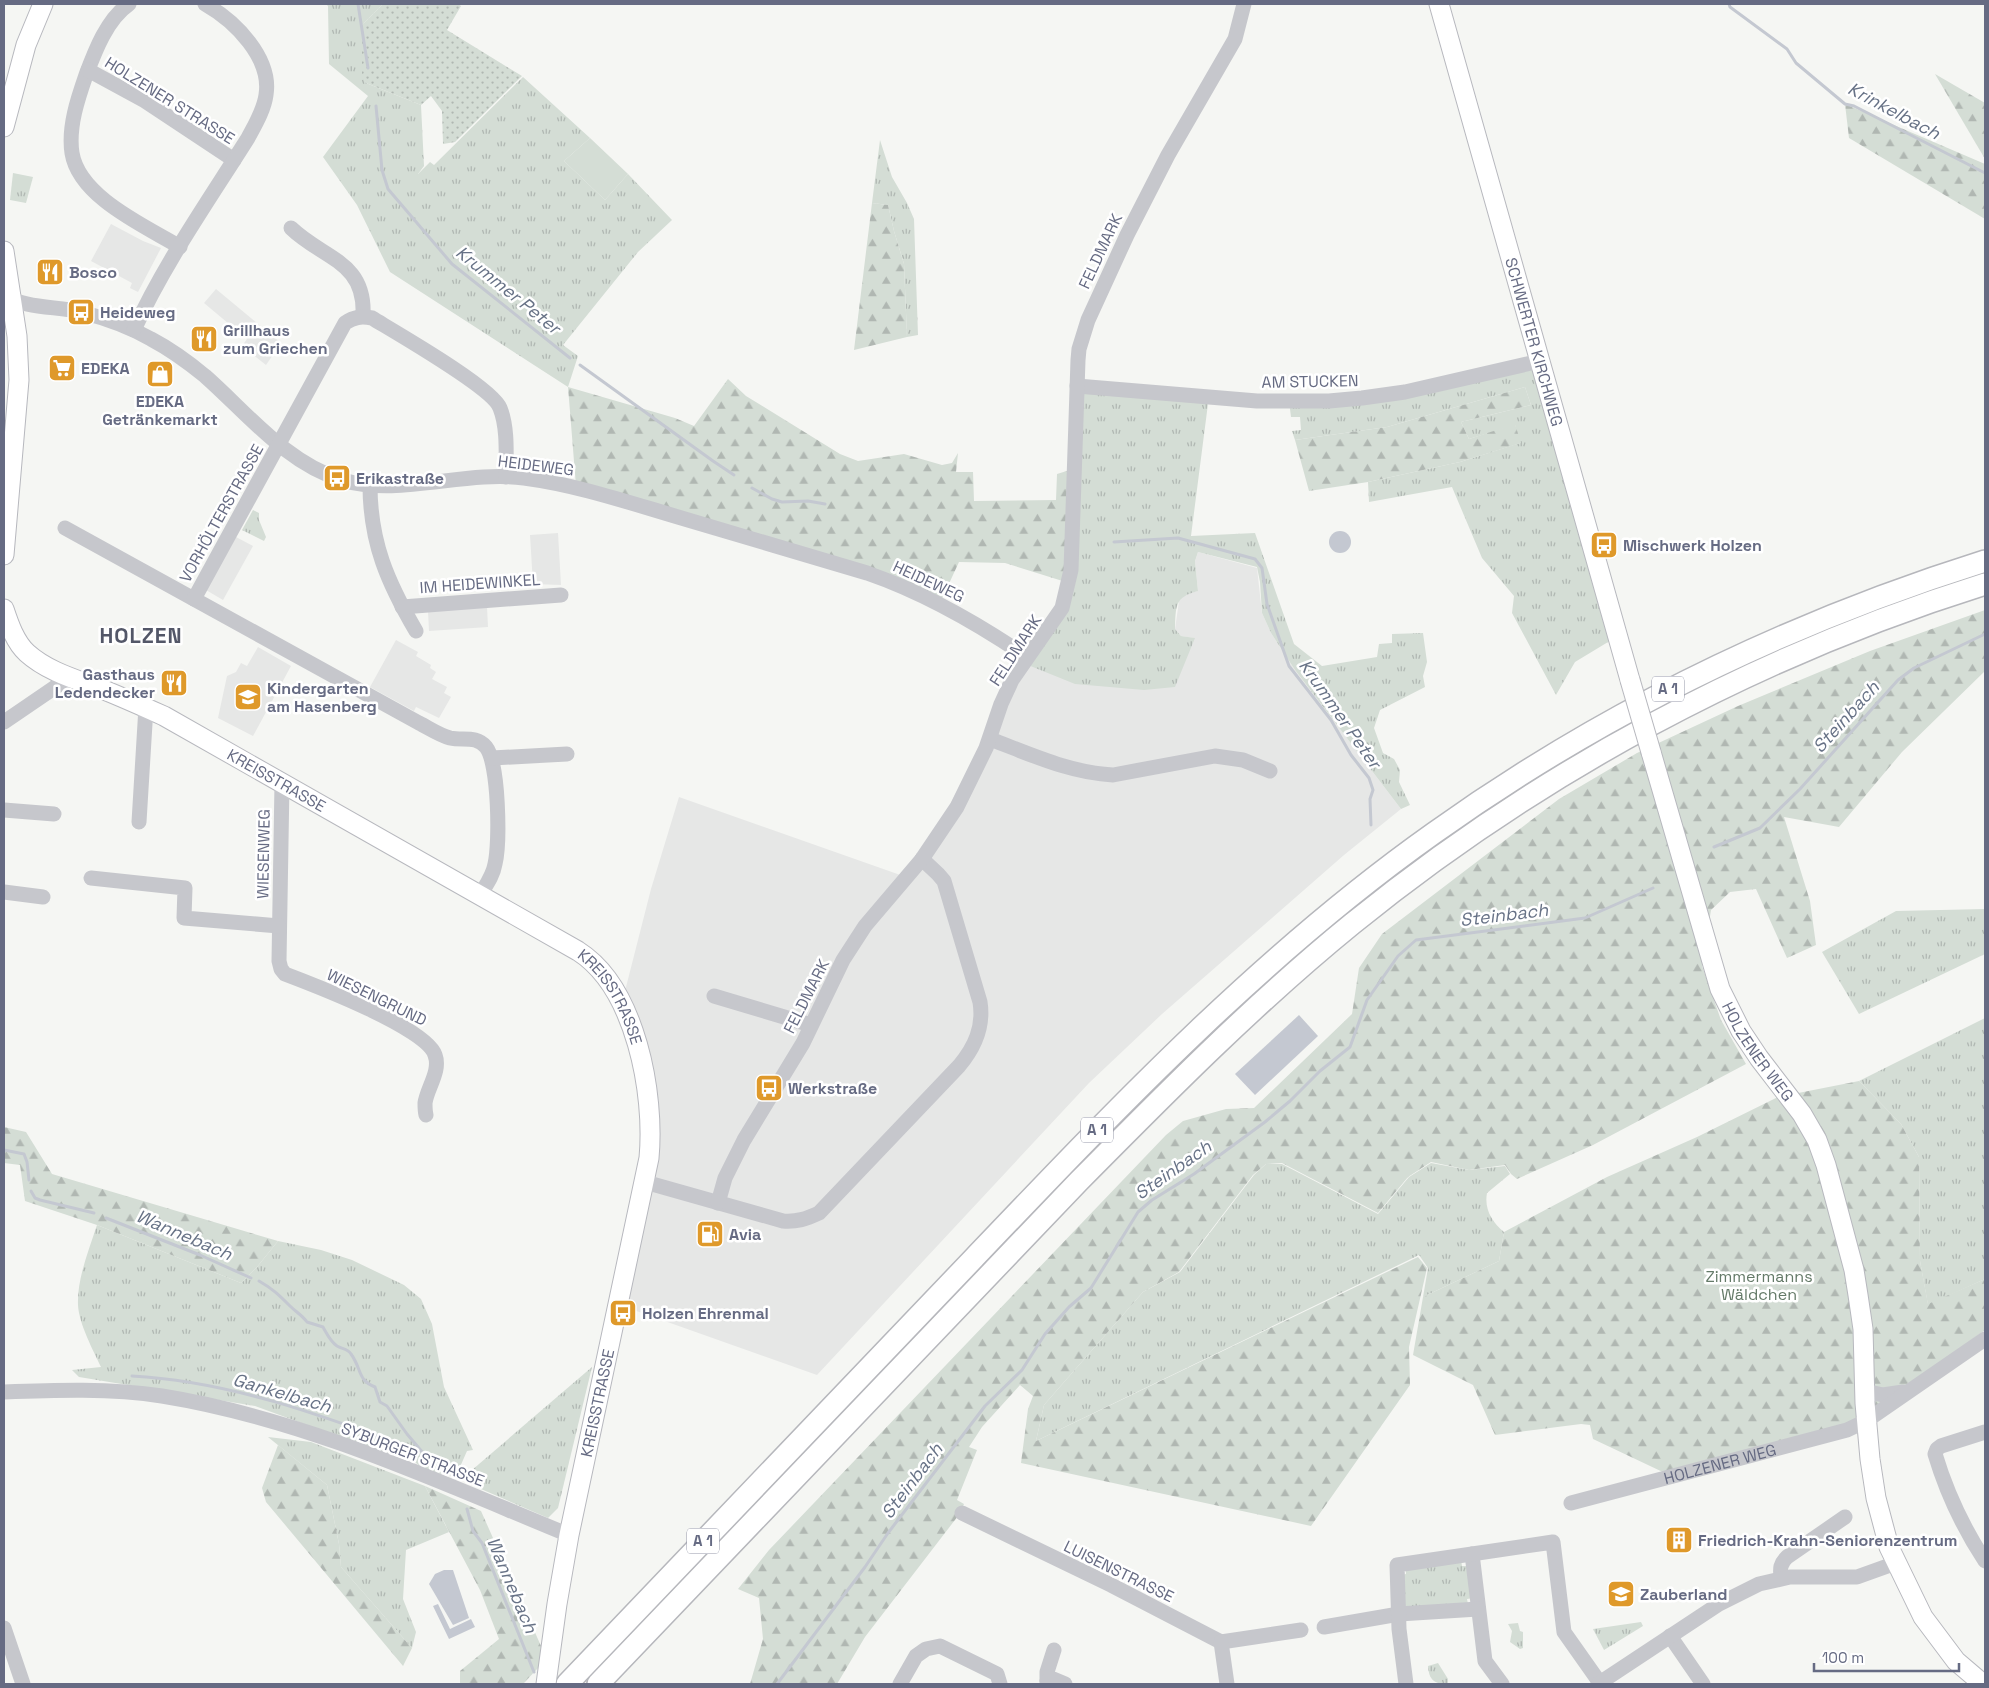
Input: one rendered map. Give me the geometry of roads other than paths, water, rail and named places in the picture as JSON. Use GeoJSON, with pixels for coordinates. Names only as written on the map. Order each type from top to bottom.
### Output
{"type":"FeatureCollection","features":[{"type":"Feature","properties":{"kind":"highway","name":"A 1"},"geometry":{"type":"LineString","coordinates":[[570,1680],[1056,1172],[1141,1086],[1276,958],[1365,885],[1432,834],[1520,775],[1568,745],[1661,693],[1814,622],[1890,592],[1985,561]]}},
{"type":"Feature","properties":{"kind":"highway","name":"A 1"},"geometry":{"type":"LineString","coordinates":[[598,1684],[1152,1107],[1216,1045],[1292,976],[1380,902],[1447,852],[1539,789],[1617,743],[1673,713],[1750,674],[1824,642],[1898,613],[1985,584]]}},
{"type":"Feature","properties":{"kind":"main road"},"geometry":{"type":"LineString","coordinates":[[4,127],[26,45],[43,4]]}},
{"type":"Feature","properties":{"kind":"main road","name":"SCHWERTER KIRCHWEG"},"geometry":{"type":"LineString","coordinates":[[1439,4],[1630,680]]}},
{"type":"Feature","properties":{"kind":"main road"},"geometry":{"type":"LineString","coordinates":[[4,252],[19,375],[9,452],[4,555]]}},
{"type":"Feature","properties":{"kind":"main road","name":"KREISSTRASSE"},"geometry":{"type":"LineString","coordinates":[[4,609],[13,633],[26,652],[48,667],[146,707],[480,895],[587,957],[605,975],[614,990],[632,1032],[640,1057],[648,1102],[650,1137],[645,1182],[570,1535],[557,1604],[546,1684]]}},
{"type":"Feature","properties":{"kind":"main road","name":"HOLZENER WEG"},"geometry":{"type":"LineString","coordinates":[[1630,680],[1720,989],[1741,1031],[1802,1114],[1817,1140],[1826,1165],[1854,1270],[1858,1295],[1863,1329],[1866,1421],[1876,1498],[1882,1526],[1896,1563],[1923,1617],[1956,1661],[1983,1684]]}},
{"type":"Feature","properties":{"kind":"street","name":"HOLZENER STRASSE"},"geometry":{"type":"LineString","coordinates":[[129,4],[112,21],[88,70],[77,104],[71,136],[72,153],[82,176],[99,197],[180,247]]}},
{"type":"Feature","properties":{"kind":"street","name":"HOLZENER STRASSE"},"geometry":{"type":"LineString","coordinates":[[134,330],[147,303],[180,247],[254,128],[266,95],[267,82],[257,56],[239,30],[226,17],[205,4]]}},
{"type":"Feature","properties":{"kind":"street","name":"FELDMARK"},"geometry":{"type":"LineString","coordinates":[[718,1202],[725,1178],[744,1140],[811,1025],[843,960],[854,942],[922,859],[957,807],[978,767],[990,739],[1001,704],[1012,680],[1062,608],[1069,583],[1072,562],[1079,349],[1088,320],[1148,191],[1236,39],[1244,4]]}},
{"type":"Feature","properties":{"kind":"street","name":"HOLZENER STRASSE"},"geometry":{"type":"LineString","coordinates":[[88,70],[145,101],[234,160]]}},
{"type":"Feature","properties":{"kind":"street"},"geometry":{"type":"LineString","coordinates":[[291,228],[302,239],[342,263],[352,274],[359,284],[362,297],[362,316]]}},
{"type":"Feature","properties":{"kind":"street","name":"HEIDEWEG"},"geometry":{"type":"LineString","coordinates":[[8,297],[38,306],[81,312],[134,330],[162,345],[188,363],[278,444],[317,470],[344,480],[370,486],[506,477],[576,486],[903,585],[940,603],[997,636],[1027,657]]}},
{"type":"Feature","properties":{"kind":"street"},"geometry":{"type":"LineString","coordinates":[[278,444],[345,324],[352,318],[362,316],[372,318],[385,326],[491,396],[500,407],[506,452],[506,477]]}},
{"type":"Feature","properties":{"kind":"street","name":"AM STUCKEN"},"geometry":{"type":"LineString","coordinates":[[1077,386],[1257,401],[1329,401],[1405,392],[1540,361]]}},
{"type":"Feature","properties":{"kind":"street","name":"VORHÖLTERSTRASSE"},"geometry":{"type":"LineString","coordinates":[[194,599],[278,444]]}},
{"type":"Feature","properties":{"kind":"street"},"geometry":{"type":"LineString","coordinates":[[370,486],[370,507],[380,558],[389,583],[416,631]]}},
{"type":"Feature","properties":{"kind":"street","name":"VORHÖLTERSTRASSE"},"geometry":{"type":"LineString","coordinates":[[65,528],[440,734],[452,738],[478,741],[486,747],[492,758]]}},
{"type":"Feature","properties":{"kind":"street","name":"IM HEIDEWINKEL"},"geometry":{"type":"LineString","coordinates":[[402,607],[561,595]]}},
{"type":"Feature","properties":{"kind":"street"},"geometry":{"type":"LineString","coordinates":[[4,722],[70,677]]}},
{"type":"Feature","properties":{"kind":"street"},"geometry":{"type":"LineString","coordinates":[[139,822],[146,707]]}},
{"type":"Feature","properties":{"kind":"street"},"geometry":{"type":"LineString","coordinates":[[990,739],[1069,768],[1099,774],[1113,775],[1215,756],[1243,760],[1270,771]]}},
{"type":"Feature","properties":{"kind":"street"},"geometry":{"type":"LineString","coordinates":[[480,895],[490,879],[495,865],[498,842],[499,820],[492,758],[567,754]]}},
{"type":"Feature","properties":{"kind":"street","name":"WIESENWEG"},"geometry":{"type":"LineString","coordinates":[[279,926],[282,783]]}},
{"type":"Feature","properties":{"kind":"street"},"geometry":{"type":"LineString","coordinates":[[4,810],[54,814]]}},
{"type":"Feature","properties":{"kind":"street"},"geometry":{"type":"LineString","coordinates":[[645,1182],[783,1221],[795,1222],[819,1213],[968,1056],[981,1021],[980,1002],[944,882],[922,859]]}},
{"type":"Feature","properties":{"kind":"street"},"geometry":{"type":"LineString","coordinates":[[90,878],[185,888],[184,918],[279,926]]}},
{"type":"Feature","properties":{"kind":"street"},"geometry":{"type":"LineString","coordinates":[[4,892],[43,897]]}},
{"type":"Feature","properties":{"kind":"street","name":"WIESENGRUND"},"geometry":{"type":"LineString","coordinates":[[279,926],[279,961],[281,969],[285,974],[382,1016],[431,1046],[437,1062],[425,1102],[426,1115]]}},
{"type":"Feature","properties":{"kind":"street"},"geometry":{"type":"LineString","coordinates":[[714,996],[811,1025]]}},
{"type":"Feature","properties":{"kind":"street"},"geometry":{"type":"LineString","coordinates":[[1866,1421],[1985,1339]]}},
{"type":"Feature","properties":{"kind":"street","name":"SYBURGER STRASSE"},"geometry":{"type":"LineString","coordinates":[[4,1392],[48,1390],[130,1393],[171,1398],[245,1413],[348,1447],[570,1535]]}},
{"type":"Feature","properties":{"kind":"street"},"geometry":{"type":"LineString","coordinates":[[1865,1391],[1883,1395],[1907,1392]]}},
{"type":"Feature","properties":{"kind":"street","name":"HOLZENER WEG"},"geometry":{"type":"LineString","coordinates":[[1571,1503],[1847,1430],[1866,1421]]}},
{"type":"Feature","properties":{"kind":"street"},"geometry":{"type":"LineString","coordinates":[[1985,1432],[1941,1446],[1935,1454],[1946,1490],[1985,1561]]}},
{"type":"Feature","properties":{"kind":"street","name":"LUISENSTRASSE"},"geometry":{"type":"LineString","coordinates":[[962,1513],[1111,1585],[1221,1642]]}},
{"type":"Feature","properties":{"kind":"street"},"geometry":{"type":"LineString","coordinates":[[1781,1578],[1781,1563],[1787,1557],[1845,1517]]}},
{"type":"Feature","properties":{"kind":"street"},"geometry":{"type":"LineString","coordinates":[[1406,1684],[1399,1629],[1397,1565],[1553,1542],[1564,1632],[1599,1684],[1736,1594],[1758,1584],[1781,1578],[1856,1577],[1896,1563]]}},
{"type":"Feature","properties":{"kind":"street"},"geometry":{"type":"LineString","coordinates":[[1472,1554],[1485,1661],[1502,1684]]}},
{"type":"Feature","properties":{"kind":"street"},"geometry":{"type":"LineString","coordinates":[[1324,1627],[1399,1614],[1478,1609]]}},
{"type":"Feature","properties":{"kind":"street"},"geometry":{"type":"LineString","coordinates":[[4,1628],[23,1684]]}},
{"type":"Feature","properties":{"kind":"street"},"geometry":{"type":"LineString","coordinates":[[1227,1684],[1221,1642],[1301,1630]]}},
{"type":"Feature","properties":{"kind":"street"},"geometry":{"type":"LineString","coordinates":[[1670,1636],[1703,1684]]}},
{"type":"Feature","properties":{"kind":"street"},"geometry":{"type":"LineString","coordinates":[[900,1684],[916,1656],[926,1649],[940,1646],[997,1674],[1000,1684]]}},
{"type":"Feature","properties":{"kind":"street"},"geometry":{"type":"LineString","coordinates":[[1048,1683],[1048,1672],[1054,1650]]}},
{"type":"Feature","properties":{"kind":"street"},"geometry":{"type":"LineString","coordinates":[[1048,1683],[1053,1679],[1065,1684]]}},
{"type":"Feature","properties":{"kind":"waterway","name":"Krummer Peter"},"geometry":{"type":"LineString","coordinates":[[358,4],[368,68]]}},
{"type":"Feature","properties":{"kind":"waterway","name":"Krinkelbach"},"geometry":{"type":"LineString","coordinates":[[1729,4],[1730,7],[1787,49],[1796,63],[1845,104],[1854,106],[1985,173]]}},
{"type":"Feature","properties":{"kind":"waterway","name":"Krummer Peter"},"geometry":{"type":"LineString","coordinates":[[376,106],[382,170],[388,189],[452,264],[570,358]]}},
{"type":"Feature","properties":{"kind":"waterway","name":"Krummer Peter"},"geometry":{"type":"LineString","coordinates":[[580,365],[734,475]]}},
{"type":"Feature","properties":{"kind":"waterway","name":"Krummer Peter"},"geometry":{"type":"LineString","coordinates":[[752,488],[772,499],[782,502],[808,501],[825,504]]}},
{"type":"Feature","properties":{"kind":"waterway","name":"Krummer Peter"},"geometry":{"type":"LineString","coordinates":[[1114,542],[1178,538],[1255,559],[1262,568],[1267,604],[1289,666],[1331,720],[1351,755],[1369,778],[1373,790],[1370,799],[1371,825]]}},
{"type":"Feature","properties":{"kind":"waterway","name":"Steinbach"},"geometry":{"type":"LineString","coordinates":[[1714,847],[1760,828],[1800,789],[1898,680],[1914,668],[1985,634]]}},
{"type":"Feature","properties":{"kind":"waterway","name":"Steinbach"},"geometry":{"type":"LineString","coordinates":[[777,1684],[865,1567],[888,1533],[985,1406],[1022,1370],[1045,1334],[1069,1307],[1091,1288],[1138,1212],[1152,1200],[1194,1174],[1265,1122],[1290,1101],[1320,1071],[1350,1047],[1367,1000],[1398,956],[1416,940],[1585,918],[1653,888]]}},
{"type":"Feature","properties":{"kind":"waterway","name":"Wannebach"},"geometry":{"type":"LineString","coordinates":[[4,1150],[24,1154],[29,1180]]}},
{"type":"Feature","properties":{"kind":"waterway","name":"Wannebach"},"geometry":{"type":"LineString","coordinates":[[31,1191],[35,1198],[40,1200],[94,1213]]}},
{"type":"Feature","properties":{"kind":"waterway","name":"Wannebach"},"geometry":{"type":"LineString","coordinates":[[106,1218],[200,1255],[251,1278]]}},
{"type":"Feature","properties":{"kind":"waterway","name":"Wannebach"},"geometry":{"type":"LineString","coordinates":[[259,1281],[276,1292],[307,1322],[323,1327],[337,1346],[350,1352],[362,1377],[375,1387],[380,1402],[387,1406],[429,1460]]}},
{"type":"Feature","properties":{"kind":"waterway","name":"Gankelbach"},"geometry":{"type":"LineString","coordinates":[[132,1376],[168,1379],[239,1392],[309,1412],[421,1451]]}},
{"type":"Feature","properties":{"kind":"waterway","name":"Wannebach"},"geometry":{"type":"LineString","coordinates":[[467,1509],[473,1531],[482,1543],[534,1672]]}},
{"type":"Feature","properties":{"kind":"place","name":"Bosco"},"geometry":{"type":"Point","coordinates":[50,272]}},
{"type":"Feature","properties":{"kind":"place","name":"Heideweg"},"geometry":{"type":"Point","coordinates":[81,312]}},
{"type":"Feature","properties":{"kind":"place","name":"Grillhaus zum Griechen"},"geometry":{"type":"Point","coordinates":[204,339]}},
{"type":"Feature","properties":{"kind":"place","name":"EDEKA"},"geometry":{"type":"Point","coordinates":[62,368]}},
{"type":"Feature","properties":{"kind":"place","name":"EDEKA Getränkemarkt"},"geometry":{"type":"Point","coordinates":[160,374]}},
{"type":"Feature","properties":{"kind":"place","name":"Erikastraße"},"geometry":{"type":"Point","coordinates":[337,478]}},
{"type":"Feature","properties":{"kind":"place","name":"Mischwerk Holzen"},"geometry":{"type":"Point","coordinates":[1604,545]}},
{"type":"Feature","properties":{"kind":"place","name":"Gasthaus Ledendecker"},"geometry":{"type":"Point","coordinates":[174,683]}},
{"type":"Feature","properties":{"kind":"place","name":"Kindergarten am Hasenberg"},"geometry":{"type":"Point","coordinates":[248,697]}},
{"type":"Feature","properties":{"kind":"place","name":"Werkstraße"},"geometry":{"type":"Point","coordinates":[769,1088]}},
{"type":"Feature","properties":{"kind":"place","name":"Avia"},"geometry":{"type":"Point","coordinates":[710,1234]}},
{"type":"Feature","properties":{"kind":"place","name":"Holzen Ehrenmal"},"geometry":{"type":"Point","coordinates":[623,1313]}},
{"type":"Feature","properties":{"kind":"place","name":"Friedrich-Krahn-Seniorenzentrum"},"geometry":{"type":"Point","coordinates":[1679,1540]}},
{"type":"Feature","properties":{"kind":"place","name":"Zauberland"},"geometry":{"type":"Point","coordinates":[1621,1594]}},
{"type":"Feature","properties":{"kind":"district","name":"HOLZEN"},"geometry":{"type":"Point","coordinates":[141,636]}},
{"type":"Feature","properties":{"kind":"park label","name":"Zimmermanns Wäldchen"},"geometry":{"type":"Point","coordinates":[1759,1285]}}]}
